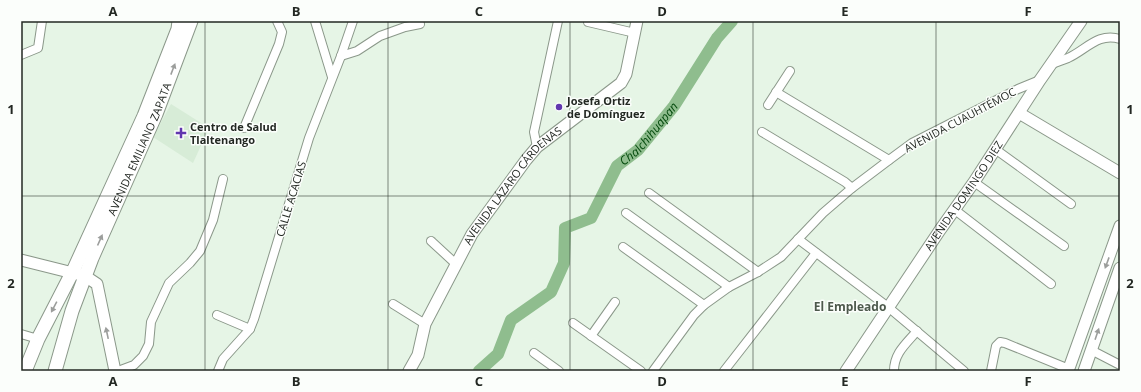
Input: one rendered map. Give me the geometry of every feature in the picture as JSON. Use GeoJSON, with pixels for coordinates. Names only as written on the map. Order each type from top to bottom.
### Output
{"type":"FeatureCollection","features":[{"type":"Feature","properties":{"kind":"main road","name":"AVENIDA EMILIANO ZAPATA"},"geometry":{"type":"LineString","coordinates":[[25,371],[38,339],[72,273],[187,23]]}},
{"type":"Feature","properties":{"kind":"main road","name":"AVENIDA EMILIANO ZAPATA"},"geometry":{"type":"LineString","coordinates":[[55,371],[72,311],[85,276],[156,114],[187,23]]}},
{"type":"Feature","properties":{"kind":"street"},"geometry":{"type":"LineString","coordinates":[[21,55],[38,48],[42,21]]}},
{"type":"Feature","properties":{"kind":"street"},"geometry":{"type":"LineString","coordinates":[[244,128],[279,44],[282,32],[277,21]]}},
{"type":"Feature","properties":{"kind":"street"},"geometry":{"type":"LineString","coordinates":[[315,21],[332,78]]}},
{"type":"Feature","properties":{"kind":"street","name":"CALLE ACACIAS"},"geometry":{"type":"LineString","coordinates":[[218,371],[223,359],[250,329],[254,319],[309,138],[353,21]]}},
{"type":"Feature","properties":{"kind":"street"},"geometry":{"type":"LineString","coordinates":[[537,147],[534,132],[558,21]]}},
{"type":"Feature","properties":{"kind":"street","name":"AVENIDA LÁZARO CÁRDENAS"},"geometry":{"type":"LineString","coordinates":[[409,371],[418,355],[425,324],[472,234],[537,147],[621,83],[626,74],[637,21]]}},
{"type":"Feature","properties":{"kind":"street","name":"AVENIDA DOMINGO DIEZ"},"geometry":{"type":"LineString","coordinates":[[846,371],[1081,21]]}},
{"type":"Feature","properties":{"kind":"street"},"geometry":{"type":"LineString","coordinates":[[588,22],[635,33]]}},
{"type":"Feature","properties":{"kind":"street"},"geometry":{"type":"LineString","coordinates":[[341,56],[357,51],[380,36],[405,27],[420,24]]}},
{"type":"Feature","properties":{"kind":"street"},"geometry":{"type":"LineString","coordinates":[[1052,64],[1068,58],[1095,40],[1107,37],[1120,39]]}},
{"type":"Feature","properties":{"kind":"street"},"geometry":{"type":"LineString","coordinates":[[768,105],[790,71]]}},
{"type":"Feature","properties":{"kind":"street","name":"AVENIDA CUAUHTÉMOC"},"geometry":{"type":"LineString","coordinates":[[652,371],[694,315],[704,305],[729,287],[758,272],[781,256],[823,213],[852,188],[889,160],[912,143],[1018,89],[1040,80]]}},
{"type":"Feature","properties":{"kind":"street"},"geometry":{"type":"LineString","coordinates":[[776,92],[889,160]]}},
{"type":"Feature","properties":{"kind":"street"},"geometry":{"type":"LineString","coordinates":[[1019,113],[1120,172]]}},
{"type":"Feature","properties":{"kind":"street"},"geometry":{"type":"LineString","coordinates":[[762,132],[845,182],[852,188]]}},
{"type":"Feature","properties":{"kind":"street"},"geometry":{"type":"LineString","coordinates":[[995,149],[1071,204]]}},
{"type":"Feature","properties":{"kind":"street"},"geometry":{"type":"LineString","coordinates":[[118,371],[134,365],[143,356],[149,344],[151,322],[169,283],[200,251],[213,220],[222,179]]}},
{"type":"Feature","properties":{"kind":"street"},"geometry":{"type":"LineString","coordinates":[[974,182],[1064,246]]}},
{"type":"Feature","properties":{"kind":"street"},"geometry":{"type":"LineString","coordinates":[[649,192],[758,272]]}},
{"type":"Feature","properties":{"kind":"street"},"geometry":{"type":"LineString","coordinates":[[955,210],[1051,284]]}},
{"type":"Feature","properties":{"kind":"street"},"geometry":{"type":"LineString","coordinates":[[626,213],[729,287]]}},
{"type":"Feature","properties":{"kind":"street"},"geometry":{"type":"LineString","coordinates":[[991,371],[996,346],[1000,342],[1068,370],[1120,226]]}},
{"type":"Feature","properties":{"kind":"street"},"geometry":{"type":"LineString","coordinates":[[798,239],[888,307],[964,371]]}},
{"type":"Feature","properties":{"kind":"street"},"geometry":{"type":"LineString","coordinates":[[431,241],[456,264]]}},
{"type":"Feature","properties":{"kind":"street"},"geometry":{"type":"LineString","coordinates":[[623,247],[704,305]]}},
{"type":"Feature","properties":{"kind":"street"},"geometry":{"type":"LineString","coordinates":[[724,371],[816,253]]}},
{"type":"Feature","properties":{"kind":"street"},"geometry":{"type":"LineString","coordinates":[[21,260],[85,276],[97,284],[115,371]]}},
{"type":"Feature","properties":{"kind":"street"},"geometry":{"type":"LineString","coordinates":[[1084,371],[1091,350],[1116,293],[1120,268]]}},
{"type":"Feature","properties":{"kind":"street"},"geometry":{"type":"LineString","coordinates":[[591,336],[614,302]]}},
{"type":"Feature","properties":{"kind":"street"},"geometry":{"type":"LineString","coordinates":[[393,304],[425,324]]}},
{"type":"Feature","properties":{"kind":"street"},"geometry":{"type":"LineString","coordinates":[[217,315],[250,329]]}},
{"type":"Feature","properties":{"kind":"street"},"geometry":{"type":"LineString","coordinates":[[573,323],[641,371]]}},
{"type":"Feature","properties":{"kind":"street"},"geometry":{"type":"LineString","coordinates":[[894,371],[894,362],[898,352],[917,331]]}},
{"type":"Feature","properties":{"kind":"street"},"geometry":{"type":"LineString","coordinates":[[21,334],[38,339]]}},
{"type":"Feature","properties":{"kind":"street"},"geometry":{"type":"LineString","coordinates":[[1091,350],[1120,365]]}},
{"type":"Feature","properties":{"kind":"street"},"geometry":{"type":"LineString","coordinates":[[534,353],[559,371]]}},
{"type":"Feature","properties":{"kind":"shaded area","name":"Centro de Salud Tlaltenango"},"geometry":{"type":"Polygon","coordinates":[[[171,104],[209,128],[193,163],[153,137],[171,104]]]}},
{"type":"Feature","properties":{"kind":"waterway","name":"Chalchihuapan"},"geometry":{"type":"LineString","coordinates":[[479,371],[498,354],[511,320],[551,292],[564,263],[565,228],[591,218],[617,166],[638,150],[674,106],[717,38],[732,21]]}},
{"type":"Feature","properties":{"kind":"place","name":"Josefa Ortiz de Domínguez"},"geometry":{"type":"Point","coordinates":[559,107]}},
{"type":"Feature","properties":{"kind":"place","name":"Centro de Salud Tlaltenango"},"geometry":{"type":"Point","coordinates":[181,133]}},
{"type":"Feature","properties":{"kind":"district","name":"El Empleado"},"geometry":{"type":"Point","coordinates":[850,307]}}]}
